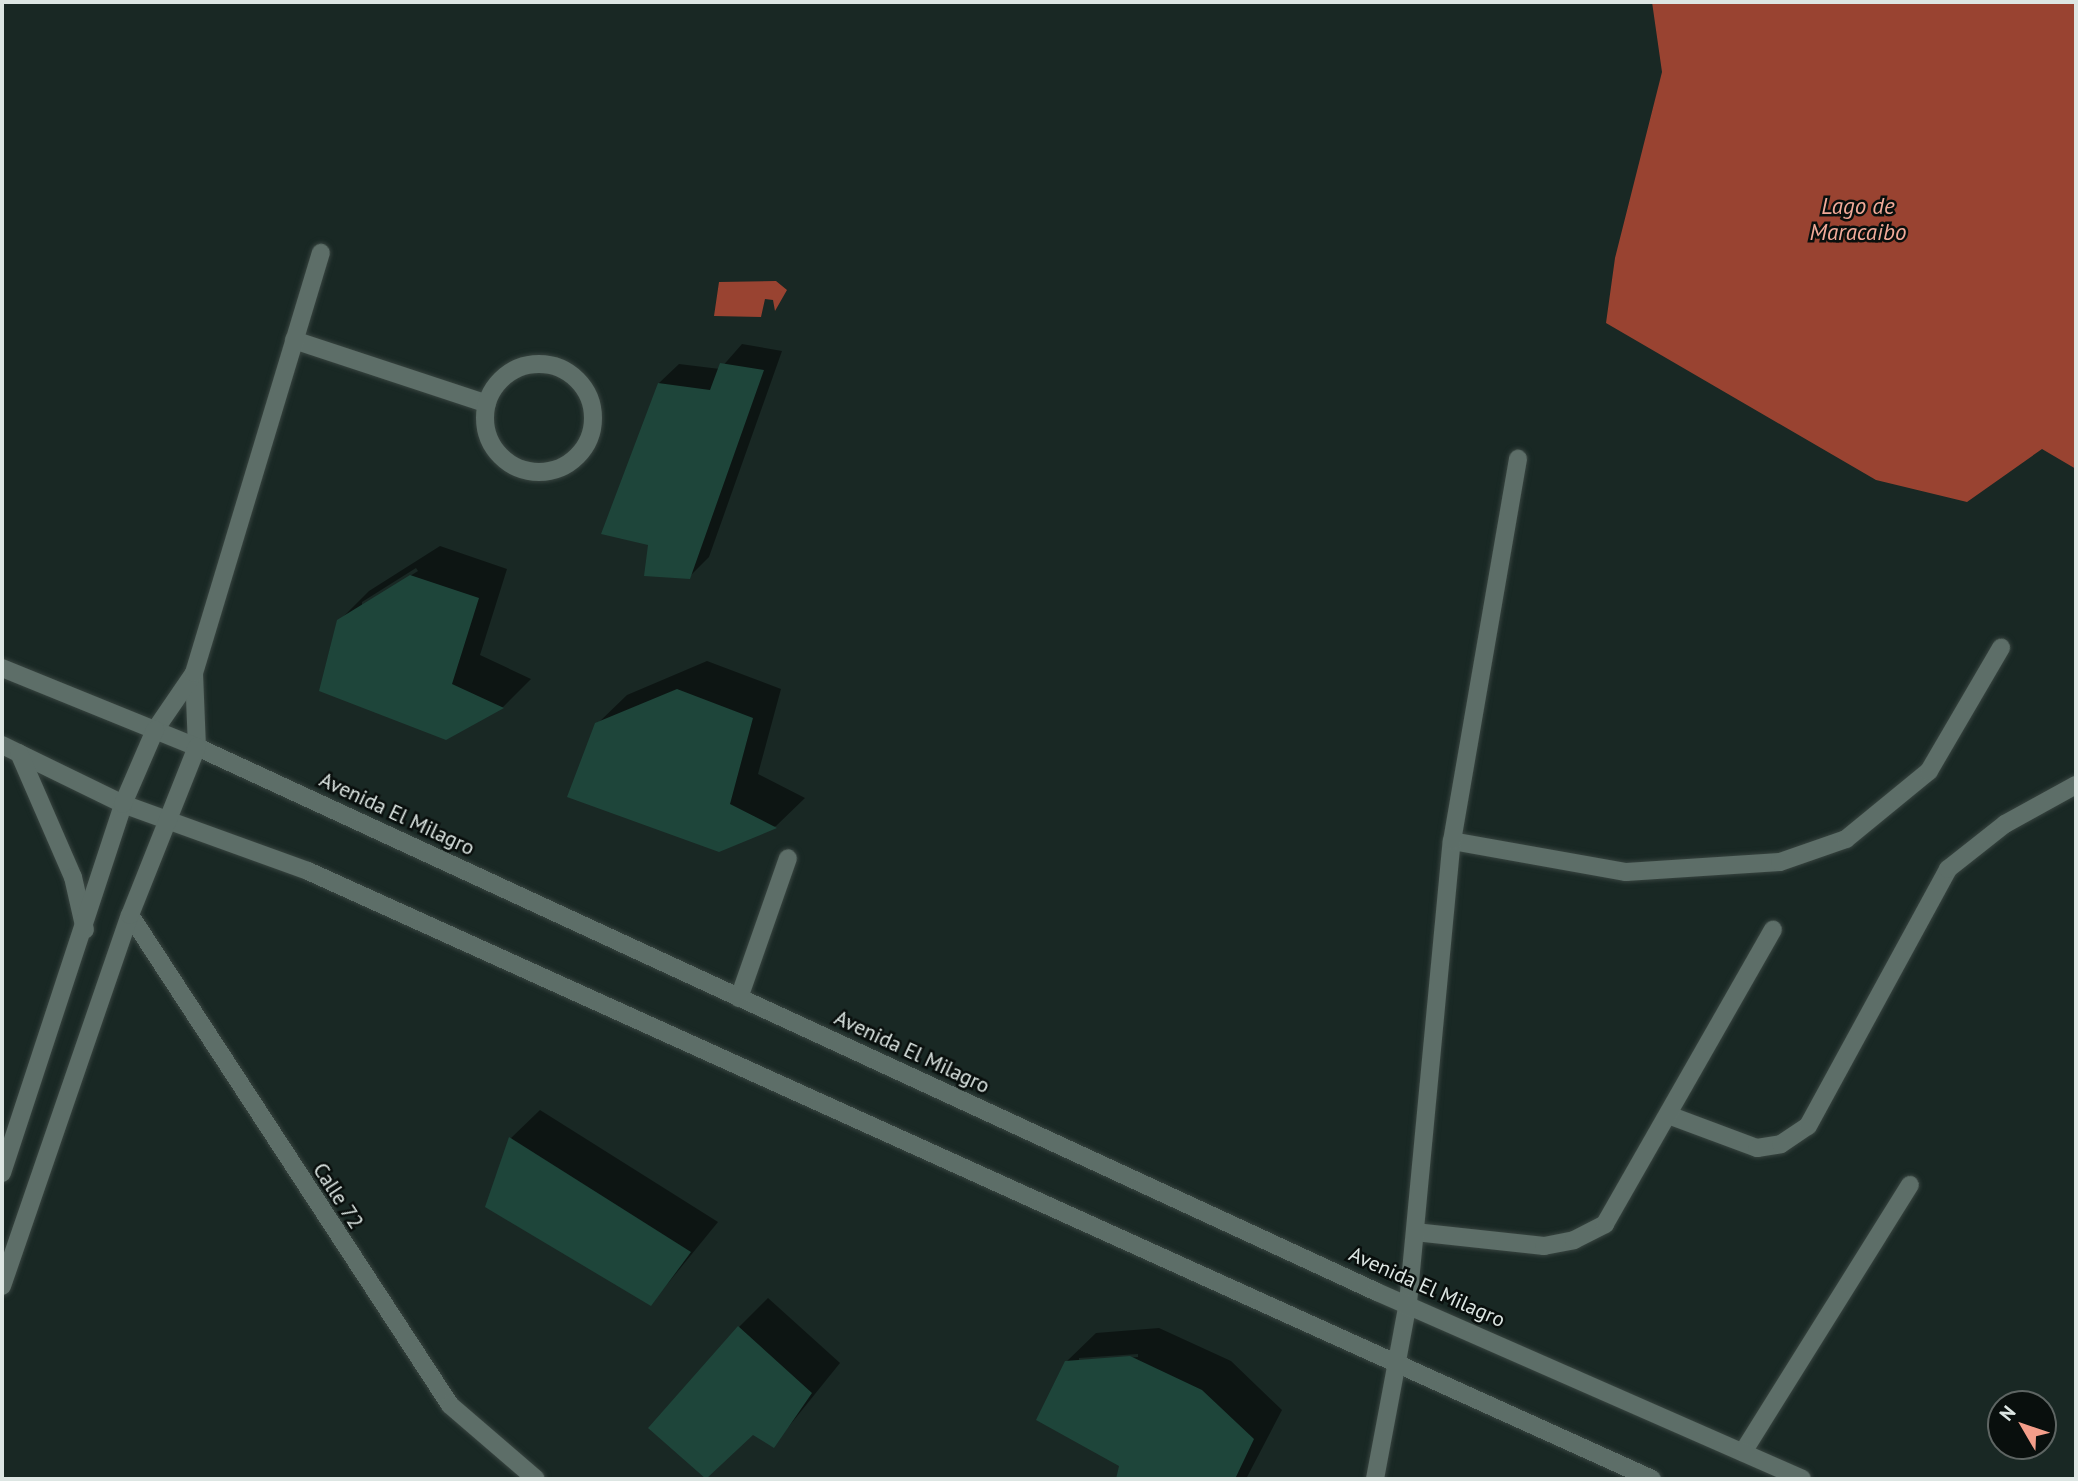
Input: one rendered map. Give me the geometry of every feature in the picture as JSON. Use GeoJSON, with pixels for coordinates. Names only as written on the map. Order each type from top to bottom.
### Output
{"type":"FeatureCollection","features":[{"type":"Feature","properties":{"kind":"street"},"geometry":{"type":"LineString","coordinates":[[2,1173],[85,932],[123,804],[155,730],[194,673],[321,253]]}},
{"type":"Feature","properties":{"kind":"street"},"geometry":{"type":"LineString","coordinates":[[294,340],[487,404]]}},
{"type":"Feature","properties":{"kind":"street"},"geometry":{"type":"LineString","coordinates":[[524,366],[560,368],[587,392],[592,428],[574,459],[558,468],[524,470],[497,452],[485,421],[487,404],[507,374],[524,366]]}},
{"type":"Feature","properties":{"kind":"street"},"geometry":{"type":"LineString","coordinates":[[1374,1479],[1394,1360],[1408,1303],[1452,841],[1518,459]]}},
{"type":"Feature","properties":{"kind":"street"},"geometry":{"type":"LineString","coordinates":[[1452,841],[1626,872],[1780,862],[1846,839],[1929,771],[2001,648]]}},
{"type":"Feature","properties":{"kind":"street","name":"Avenida El Milagro"},"geometry":{"type":"LineString","coordinates":[[2,668],[197,747],[739,998],[1802,1479]]}},
{"type":"Feature","properties":{"kind":"street"},"geometry":{"type":"LineString","coordinates":[[2,1286],[130,915],[197,747],[194,673]]}},
{"type":"Feature","properties":{"kind":"street"},"geometry":{"type":"LineString","coordinates":[[2,745],[123,804],[167,817],[308,871],[1652,1479]]}},
{"type":"Feature","properties":{"kind":"street"},"geometry":{"type":"LineString","coordinates":[[19,753],[73,877],[85,932]]}},
{"type":"Feature","properties":{"kind":"street"},"geometry":{"type":"LineString","coordinates":[[1671,1115],[1757,1148],[1782,1144],[1808,1126],[1948,869],[2005,824],[2076,785]]}},
{"type":"Feature","properties":{"kind":"street"},"geometry":{"type":"LineString","coordinates":[[739,998],[788,858]]}},
{"type":"Feature","properties":{"kind":"street","name":"Calle 72"},"geometry":{"type":"LineString","coordinates":[[130,915],[450,1405],[536,1479]]}},
{"type":"Feature","properties":{"kind":"street"},"geometry":{"type":"LineString","coordinates":[[1415,1232],[1544,1246],[1574,1240],[1612,1214],[1671,1115],[1773,929]]}},
{"type":"Feature","properties":{"kind":"street"},"geometry":{"type":"LineString","coordinates":[[1743,1452],[1910,1185]]}},
{"type":"Feature","properties":{"kind":"water","name":"Lago de Maracaibo"},"geometry":{"type":"Polygon","coordinates":[[[1652,2],[2076,2],[2076,469],[2042,449],[1967,502],[1876,480],[1606,323],[1615,258],[1662,72],[1652,2]]]}},
{"type":"Feature","properties":{"kind":"water"},"geometry":{"type":"Polygon","coordinates":[[[776,281],[787,290],[775,311],[773,300],[765,299],[761,317],[714,316],[719,282],[776,281]]]}},
{"type":"Feature","properties":{"kind":"building"},"geometry":{"type":"Polygon","coordinates":[[[720,363],[764,370],[690,579],[644,576],[648,545],[601,534],[658,383],[710,390],[720,363]]]}},
{"type":"Feature","properties":{"kind":"building"},"geometry":{"type":"Polygon","coordinates":[[[410,575],[479,598],[452,684],[504,708],[446,740],[319,691],[337,620],[410,575]]]}},
{"type":"Feature","properties":{"kind":"building"},"geometry":{"type":"Polygon","coordinates":[[[677,689],[753,718],[730,804],[777,828],[719,852],[567,797],[595,723],[677,689]]]}},
{"type":"Feature","properties":{"kind":"building"},"geometry":{"type":"Polygon","coordinates":[[[509,1137],[691,1252],[651,1306],[485,1207],[509,1137]]]}},
{"type":"Feature","properties":{"kind":"building"},"geometry":{"type":"Polygon","coordinates":[[[738,1326],[812,1393],[774,1448],[753,1435],[706,1479],[648,1428],[738,1326]]]}},
{"type":"Feature","properties":{"kind":"building"},"geometry":{"type":"Polygon","coordinates":[[[1130,1356],[1202,1390],[1254,1439],[1235,1479],[1116,1479],[1119,1466],[1036,1420],[1065,1361],[1130,1356]]]}}]}
